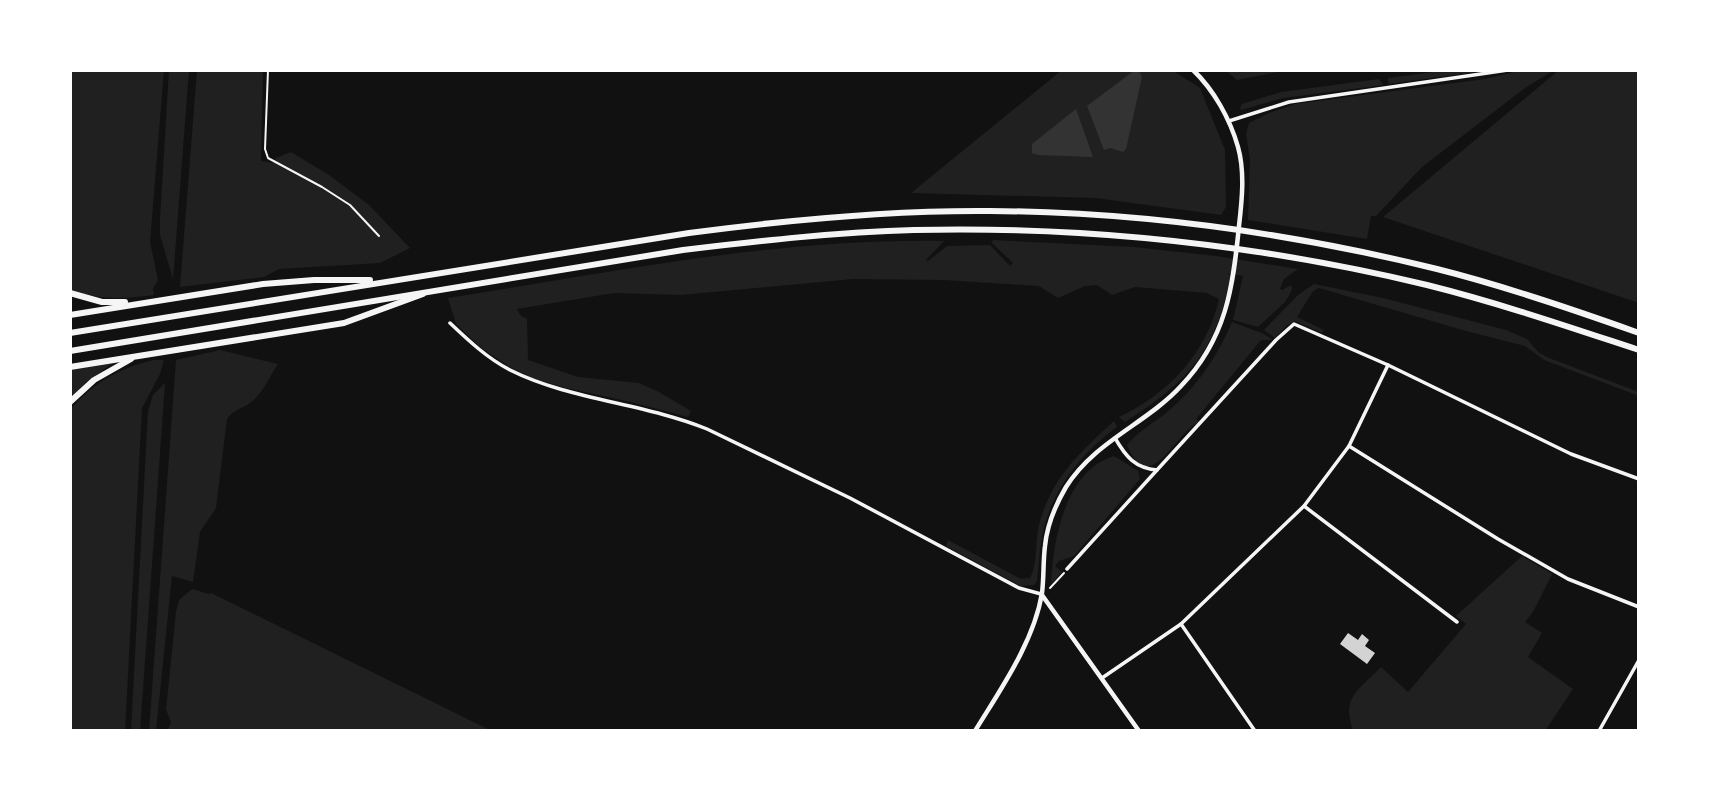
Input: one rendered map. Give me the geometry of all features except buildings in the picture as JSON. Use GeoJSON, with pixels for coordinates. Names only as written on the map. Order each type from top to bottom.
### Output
{"type":"FeatureCollection","features":[{"type":"Feature","properties":{"kind":"highway"},"geometry":{"type":"LineString","coordinates":[[70,333],[653,238],[765,223],[989,211],[1150,220],[1273,235],[1360,251],[1522,293],[1639,333]]}},
{"type":"Feature","properties":{"kind":"highway"},"geometry":{"type":"LineString","coordinates":[[70,351],[651,254],[765,240],[912,230],[1013,230],[1142,238],[1275,255],[1429,286],[1527,313],[1639,350]]}},
{"type":"Feature","properties":{"kind":"highway"},"geometry":{"type":"LineString","coordinates":[[70,315],[299,280],[386,281]]}},
{"type":"Feature","properties":{"kind":"highway"},"geometry":{"type":"LineString","coordinates":[[70,367],[344,323],[435,289]]}},
{"type":"Feature","properties":{"kind":"highway"},"geometry":{"type":"LineString","coordinates":[[70,293],[102,302],[145,302]]}},
{"type":"Feature","properties":{"kind":"highway"},"geometry":{"type":"LineString","coordinates":[[70,402],[94,380],[140,355]]}},
{"type":"Feature","properties":{"kind":"street"},"geometry":{"type":"LineString","coordinates":[[975,731],[1018,657],[1042,595],[1045,542],[1056,506],[1079,468],[1114,437],[1169,398],[1202,361],[1224,318],[1235,275],[1241,204],[1238,148],[1228,121],[1213,94],[1193,70]]}},
{"type":"Feature","properties":{"kind":"street"},"geometry":{"type":"LineString","coordinates":[[1228,121],[1300,100],[1508,70]]}},
{"type":"Feature","properties":{"kind":"street"},"geometry":{"type":"LineString","coordinates":[[450,323],[473,346],[508,369],[534,381],[686,420],[850,498],[1019,588],[1042,595],[1139,731]]}},
{"type":"Feature","properties":{"kind":"street"},"geometry":{"type":"LineString","coordinates":[[1067,569],[1289,327],[1297,325],[1388,365],[1571,454],[1639,479]]}},
{"type":"Feature","properties":{"kind":"street"},"geometry":{"type":"LineString","coordinates":[[1101,678],[1181,624],[1304,506],[1349,446],[1388,365]]}},
{"type":"Feature","properties":{"kind":"street"},"geometry":{"type":"LineString","coordinates":[[1114,437],[1136,465],[1157,470]]}},
{"type":"Feature","properties":{"kind":"street"},"geometry":{"type":"LineString","coordinates":[[1349,446],[1497,539],[1561,575],[1639,607]]}},
{"type":"Feature","properties":{"kind":"street"},"geometry":{"type":"LineString","coordinates":[[1304,506],[1457,622]]}},
{"type":"Feature","properties":{"kind":"street"},"geometry":{"type":"LineString","coordinates":[[1181,624],[1255,731]]}},
{"type":"Feature","properties":{"kind":"street"},"geometry":{"type":"LineString","coordinates":[[1599,731],[1639,660]]}},
{"type":"Feature","properties":{"kind":"lane"},"geometry":{"type":"LineString","coordinates":[[268,70],[265,149],[268,158],[350,205],[379,236]]}},
{"type":"Feature","properties":{"kind":"path"},"geometry":{"type":"LineString","coordinates":[[1049,589],[1067,569]]}},
{"type":"Feature","properties":{"kind":"shaded area"},"geometry":{"type":"Polygon","coordinates":[[[70,70],[164,70],[150,242],[158,280],[153,289],[154,295],[112,298],[70,290],[70,70]]]}},
{"type":"Feature","properties":{"kind":"shaded area"},"geometry":{"type":"Polygon","coordinates":[[[169,70],[189,70],[173,279],[160,235],[169,70]]]}},
{"type":"Feature","properties":{"kind":"shaded area"},"geometry":{"type":"Polygon","coordinates":[[[197,70],[263,70],[261,161],[273,163],[276,158],[291,152],[329,175],[369,205],[410,248],[380,263],[279,269],[264,277],[180,287],[197,70]]]}},
{"type":"Feature","properties":{"kind":"shaded area"},"geometry":{"type":"Polygon","coordinates":[[[1062,70],[1172,70],[1200,88],[1225,150],[1226,207],[1221,215],[1096,198],[911,193],[1062,70]]]}},
{"type":"Feature","properties":{"kind":"shaded area"},"geometry":{"type":"Polygon","coordinates":[[[1135,70],[1139,71],[1142,77],[1126,149],[1123,152],[1110,148],[1104,150],[1087,106],[1135,70]]]}},
{"type":"Feature","properties":{"kind":"shaded area"},"geometry":{"type":"Polygon","coordinates":[[[1225,70],[1288,70],[1237,80],[1225,70]]]}},
{"type":"Feature","properties":{"kind":"shaded area"},"geometry":{"type":"Polygon","coordinates":[[[1448,70],[1490,70],[1388,84],[1388,78],[1448,70]]]}},
{"type":"Feature","properties":{"kind":"shaded area"},"geometry":{"type":"Polygon","coordinates":[[[1523,70],[1554,70],[1525,88],[1422,167],[1376,216],[1371,216],[1367,239],[1248,220],[1250,159],[1246,134],[1249,123],[1295,104],[1485,79],[1523,70]]]}},
{"type":"Feature","properties":{"kind":"shaded area"},"geometry":{"type":"Polygon","coordinates":[[[1559,70],[1639,70],[1639,303],[1383,217],[1559,70]]]}},
{"type":"Feature","properties":{"kind":"shaded area"},"geometry":{"type":"Polygon","coordinates":[[[1379,79],[1383,85],[1283,98],[1241,110],[1240,108],[1242,104],[1281,92],[1379,79]]]}},
{"type":"Feature","properties":{"kind":"shaded area"},"geometry":{"type":"Polygon","coordinates":[[[1076,109],[1093,157],[1032,153],[1032,144],[1076,109]]]}},
{"type":"Feature","properties":{"kind":"shaded area"},"geometry":{"type":"Polygon","coordinates":[[[993,240],[1134,247],[1298,269],[1284,279],[1280,289],[1291,285],[1292,290],[1285,302],[1258,327],[1233,320],[1243,276],[1228,273],[1230,276],[1224,302],[1208,345],[1182,378],[1166,393],[1125,422],[1119,417],[1154,396],[1183,370],[1205,337],[1219,299],[1207,293],[1135,287],[1112,295],[1097,285],[1085,286],[1058,298],[1039,286],[944,280],[853,279],[681,295],[614,293],[517,309],[520,315],[527,319],[528,360],[578,377],[639,383],[691,411],[688,417],[534,379],[480,347],[456,324],[448,298],[695,259],[819,245],[944,241],[926,260],[928,261],[947,246],[990,245],[1010,266],[1013,263],[992,243],[993,240]]]}},
{"type":"Feature","properties":{"kind":"shaded area"},"geometry":{"type":"Polygon","coordinates":[[[1314,284],[1383,298],[1506,330],[1527,339],[1539,353],[1549,358],[1639,392],[1639,396],[1544,360],[1525,346],[1319,288],[1313,291],[1297,317],[1324,330],[1322,333],[1295,321],[1287,325],[1275,338],[1264,330],[1298,295],[1314,284]]]}},
{"type":"Feature","properties":{"kind":"shaded area"},"geometry":{"type":"Polygon","coordinates":[[[1232,322],[1273,340],[1261,340],[1196,419],[1200,422],[1191,427],[1164,457],[1145,466],[1136,460],[1127,445],[1176,404],[1195,383],[1212,360],[1232,322]]]}},
{"type":"Feature","properties":{"kind":"shaded area"},"geometry":{"type":"Polygon","coordinates":[[[220,350],[278,364],[258,395],[227,419],[216,508],[200,532],[193,582],[172,576],[156,731],[149,731],[176,360],[220,350]]]}},
{"type":"Feature","properties":{"kind":"shaded area"},"geometry":{"type":"Polygon","coordinates":[[[164,360],[160,374],[142,408],[125,731],[70,731],[70,410],[97,384],[129,367],[164,360]]]}},
{"type":"Feature","properties":{"kind":"shaded area"},"geometry":{"type":"Polygon","coordinates":[[[113,363],[86,382],[70,399],[70,370],[113,363]]]}},
{"type":"Feature","properties":{"kind":"shaded area"},"geometry":{"type":"Polygon","coordinates":[[[165,383],[140,731],[131,731],[148,411],[153,395],[165,383]]]}},
{"type":"Feature","properties":{"kind":"shaded area"},"geometry":{"type":"Polygon","coordinates":[[[1114,421],[1117,427],[1079,462],[1052,504],[1042,537],[1037,581],[1034,585],[1021,586],[946,546],[948,540],[1021,579],[1030,578],[1039,525],[1051,493],[1078,455],[1114,421]]]}},
{"type":"Feature","properties":{"kind":"shaded area"},"geometry":{"type":"Polygon","coordinates":[[[1114,456],[1138,471],[1140,479],[1074,556],[1059,561],[1055,566],[1062,572],[1051,584],[1059,528],[1073,491],[1097,464],[1114,456]]]}},
{"type":"Feature","properties":{"kind":"shaded area"},"geometry":{"type":"Polygon","coordinates":[[[1522,556],[1552,574],[1525,622],[1542,633],[1528,657],[1573,689],[1545,731],[1353,731],[1349,709],[1359,688],[1381,667],[1408,692],[1466,624],[1456,616],[1522,556]]]}},
{"type":"Feature","properties":{"kind":"shaded area"},"geometry":{"type":"Polygon","coordinates":[[[192,589],[211,593],[492,731],[167,731],[171,723],[166,709],[176,612],[179,600],[192,589]]]}}]}
